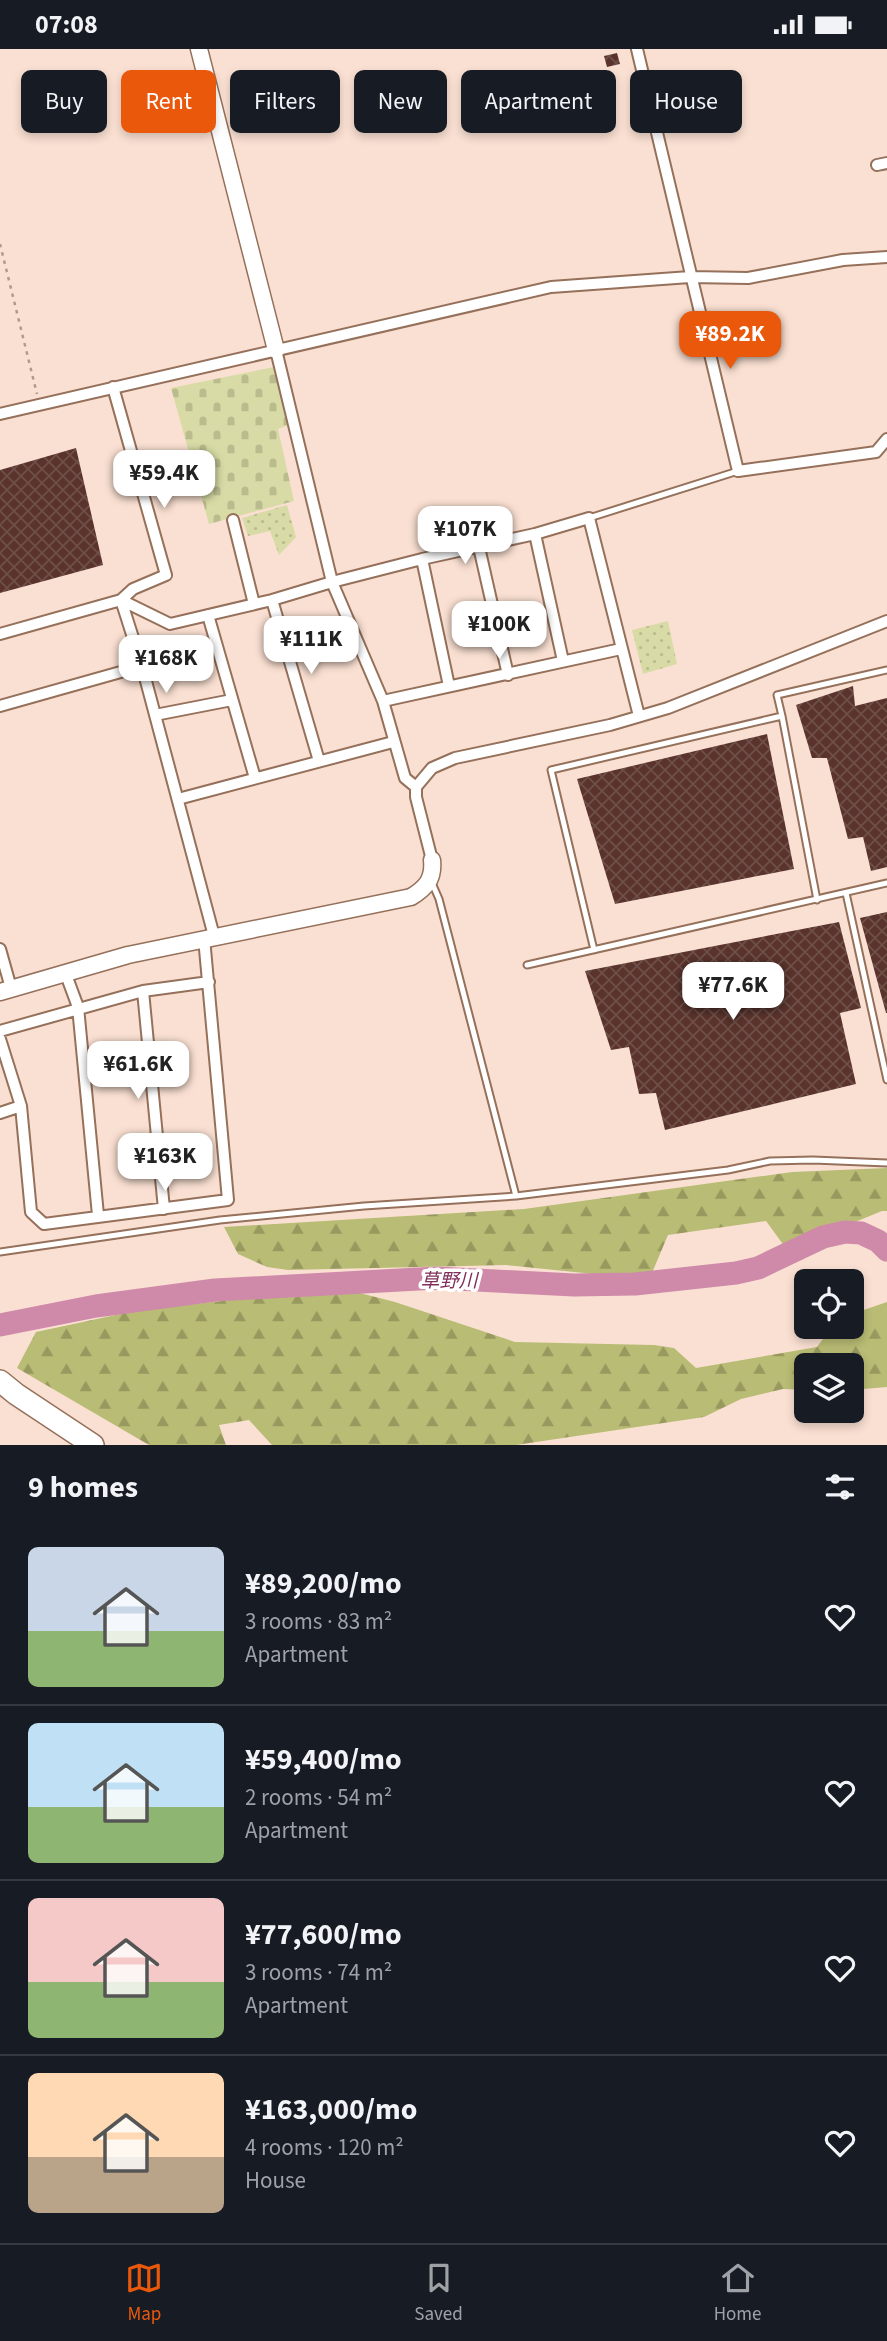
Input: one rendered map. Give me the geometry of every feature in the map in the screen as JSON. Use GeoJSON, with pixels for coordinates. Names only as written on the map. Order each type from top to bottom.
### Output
{"type":"FeatureCollection","features":[{"type":"Feature","properties":{"kind":"highway"},"geometry":{"type":"LineString","coordinates":[[8,1387],[93,1445]]}},
{"type":"Feature","properties":{"kind":"street"},"geometry":{"type":"LineString","coordinates":[[199,49],[332,582],[383,701],[405,778],[416,787]]}},
{"type":"Feature","properties":{"kind":"street"},"geometry":{"type":"LineString","coordinates":[[637,49],[738,471],[876,452],[887,439]]}},
{"type":"Feature","properties":{"kind":"street"},"geometry":{"type":"LineString","coordinates":[[0,414],[551,287],[690,277],[748,278],[843,260],[887,257]]}},
{"type":"Feature","properties":{"kind":"street"},"geometry":{"type":"LineString","coordinates":[[0,634],[121,600],[132,589],[166,575],[113,387]]}},
{"type":"Feature","properties":{"kind":"street"},"geometry":{"type":"LineString","coordinates":[[121,600],[170,624],[272,600],[422,559],[536,534],[589,518],[639,716]]}},
{"type":"Feature","properties":{"kind":"street"},"geometry":{"type":"LineString","coordinates":[[233,520],[254,604]]}},
{"type":"Feature","properties":{"kind":"street"},"geometry":{"type":"LineString","coordinates":[[536,534],[563,661]]}},
{"type":"Feature","properties":{"kind":"street"},"geometry":{"type":"LineString","coordinates":[[479,547],[508,675]]}},
{"type":"Feature","properties":{"kind":"street"},"geometry":{"type":"LineString","coordinates":[[422,559],[449,686]]}},
{"type":"Feature","properties":{"kind":"street"},"geometry":{"type":"LineString","coordinates":[[0,1038],[21,1106],[31,1212],[44,1224],[228,1200],[209,982],[209,937],[178,799],[121,600]]}},
{"type":"Feature","properties":{"kind":"street"},"geometry":{"type":"LineString","coordinates":[[272,600],[319,761]]}},
{"type":"Feature","properties":{"kind":"street"},"geometry":{"type":"LineString","coordinates":[[208,615],[255,778]]}},
{"type":"Feature","properties":{"kind":"street"},"geometry":{"type":"LineString","coordinates":[[0,949],[5,990],[65,972],[209,937],[411,897],[422,891],[431,880],[432,860],[416,797],[416,787],[432,768],[455,758],[610,725],[668,708],[887,621]]}},
{"type":"Feature","properties":{"kind":"street"},"geometry":{"type":"LineString","coordinates":[[383,701],[621,649]]}},
{"type":"Feature","properties":{"kind":"street"},"geometry":{"type":"LineString","coordinates":[[0,706],[142,666]]}},
{"type":"Feature","properties":{"kind":"street"},"geometry":{"type":"LineString","coordinates":[[155,715],[232,700]]}},
{"type":"Feature","properties":{"kind":"street"},"geometry":{"type":"LineString","coordinates":[[178,799],[393,742]]}},
{"type":"Feature","properties":{"kind":"street"},"geometry":{"type":"LineString","coordinates":[[65,972],[78,1007],[98,1215]]}},
{"type":"Feature","properties":{"kind":"street"},"geometry":{"type":"LineString","coordinates":[[0,1031],[78,1007],[143,991],[209,982]]}},
{"type":"Feature","properties":{"kind":"street"},"geometry":{"type":"LineString","coordinates":[[143,991],[164,1209]]}},
{"type":"Feature","properties":{"kind":"street"},"geometry":{"type":"LineString","coordinates":[[0,1113],[21,1106]]}},
{"type":"Feature","properties":{"kind":"lane"},"geometry":{"type":"LineString","coordinates":[[589,518],[738,471]]}},
{"type":"Feature","properties":{"kind":"lane"},"geometry":{"type":"LineString","coordinates":[[817,900],[777,695],[887,670]]}},
{"type":"Feature","properties":{"kind":"lane"},"geometry":{"type":"LineString","coordinates":[[594,950],[551,770],[782,716]]}},
{"type":"Feature","properties":{"kind":"lane"},"geometry":{"type":"LineString","coordinates":[[431,880],[439,899],[516,1196]]}},
{"type":"Feature","properties":{"kind":"lane"},"geometry":{"type":"LineString","coordinates":[[527,965],[887,883]]}},
{"type":"Feature","properties":{"kind":"lane"},"geometry":{"type":"LineString","coordinates":[[846,893],[887,1080]]}},
{"type":"Feature","properties":{"kind":"lane"},"geometry":{"type":"LineString","coordinates":[[0,1252],[219,1220],[364,1206],[516,1196],[728,1170],[770,1161],[887,1163]]}},
{"type":"Feature","properties":{"kind":"path"},"geometry":{"type":"LineString","coordinates":[[0,244],[39,404]]}},
{"type":"Feature","properties":{"kind":"green space"},"geometry":{"type":"Polygon","coordinates":[[[274,367],[294,423],[278,429],[294,501],[209,524],[171,388],[274,367]]]}},
{"type":"Feature","properties":{"kind":"green space"},"geometry":{"type":"Polygon","coordinates":[[[287,505],[296,537],[279,555],[270,531],[248,536],[242,518],[287,505]]]}},
{"type":"Feature","properties":{"kind":"green space"},"geometry":{"type":"Polygon","coordinates":[[[668,621],[677,664],[643,674],[632,630],[668,621]]]}},
{"type":"Feature","properties":{"kind":"green space"},"geometry":{"type":"Polygon","coordinates":[[[887,1168],[887,1211],[855,1222],[852,1241],[785,1247],[766,1221],[668,1235],[652,1273],[633,1278],[506,1265],[288,1270],[267,1267],[238,1254],[224,1227],[524,1209],[792,1172],[887,1168]]]}},
{"type":"Feature","properties":{"kind":"green space"},"geometry":{"type":"Polygon","coordinates":[[[340,1288],[395,1302],[515,1342],[654,1345],[674,1348],[696,1368],[817,1347],[823,1339],[864,1339],[864,1310],[887,1302],[887,1387],[864,1389],[864,1353],[794,1353],[794,1389],[783,1389],[741,1399],[704,1417],[516,1445],[272,1445],[249,1420],[219,1425],[226,1445],[149,1445],[17,1368],[36,1332],[139,1310],[340,1288]]]}},
{"type":"Feature","properties":{"kind":"building"},"geometry":{"type":"Polygon","coordinates":[[[617,53],[620,64],[607,67],[604,56],[617,53]]]}},
{"type":"Feature","properties":{"kind":"building"},"geometry":{"type":"Polygon","coordinates":[[[76,448],[103,565],[0,593],[0,470],[76,448]]]}},
{"type":"Feature","properties":{"kind":"building"},"geometry":{"type":"Polygon","coordinates":[[[853,686],[855,706],[887,698],[887,867],[871,871],[863,837],[848,839],[827,758],[812,758],[796,705],[853,686]]]}},
{"type":"Feature","properties":{"kind":"building"},"geometry":{"type":"Polygon","coordinates":[[[767,734],[794,869],[615,904],[577,779],[767,734]]]}},
{"type":"Feature","properties":{"kind":"building"},"geometry":{"type":"Polygon","coordinates":[[[887,912],[887,1013],[886,1013],[860,918],[887,912]]]}},
{"type":"Feature","properties":{"kind":"building"},"geometry":{"type":"Polygon","coordinates":[[[839,922],[861,1008],[840,1013],[856,1084],[665,1130],[656,1093],[639,1094],[629,1047],[611,1050],[585,971],[839,922]]]}},
{"type":"Feature","properties":{"kind":"waterway","name":"草野川"},"geometry":{"type":"LineString","coordinates":[[0,1325],[96,1306],[215,1290],[437,1278],[574,1285],[635,1284],[736,1273],[758,1268],[823,1237],[845,1232],[861,1233],[878,1241],[887,1250]]}}]}
